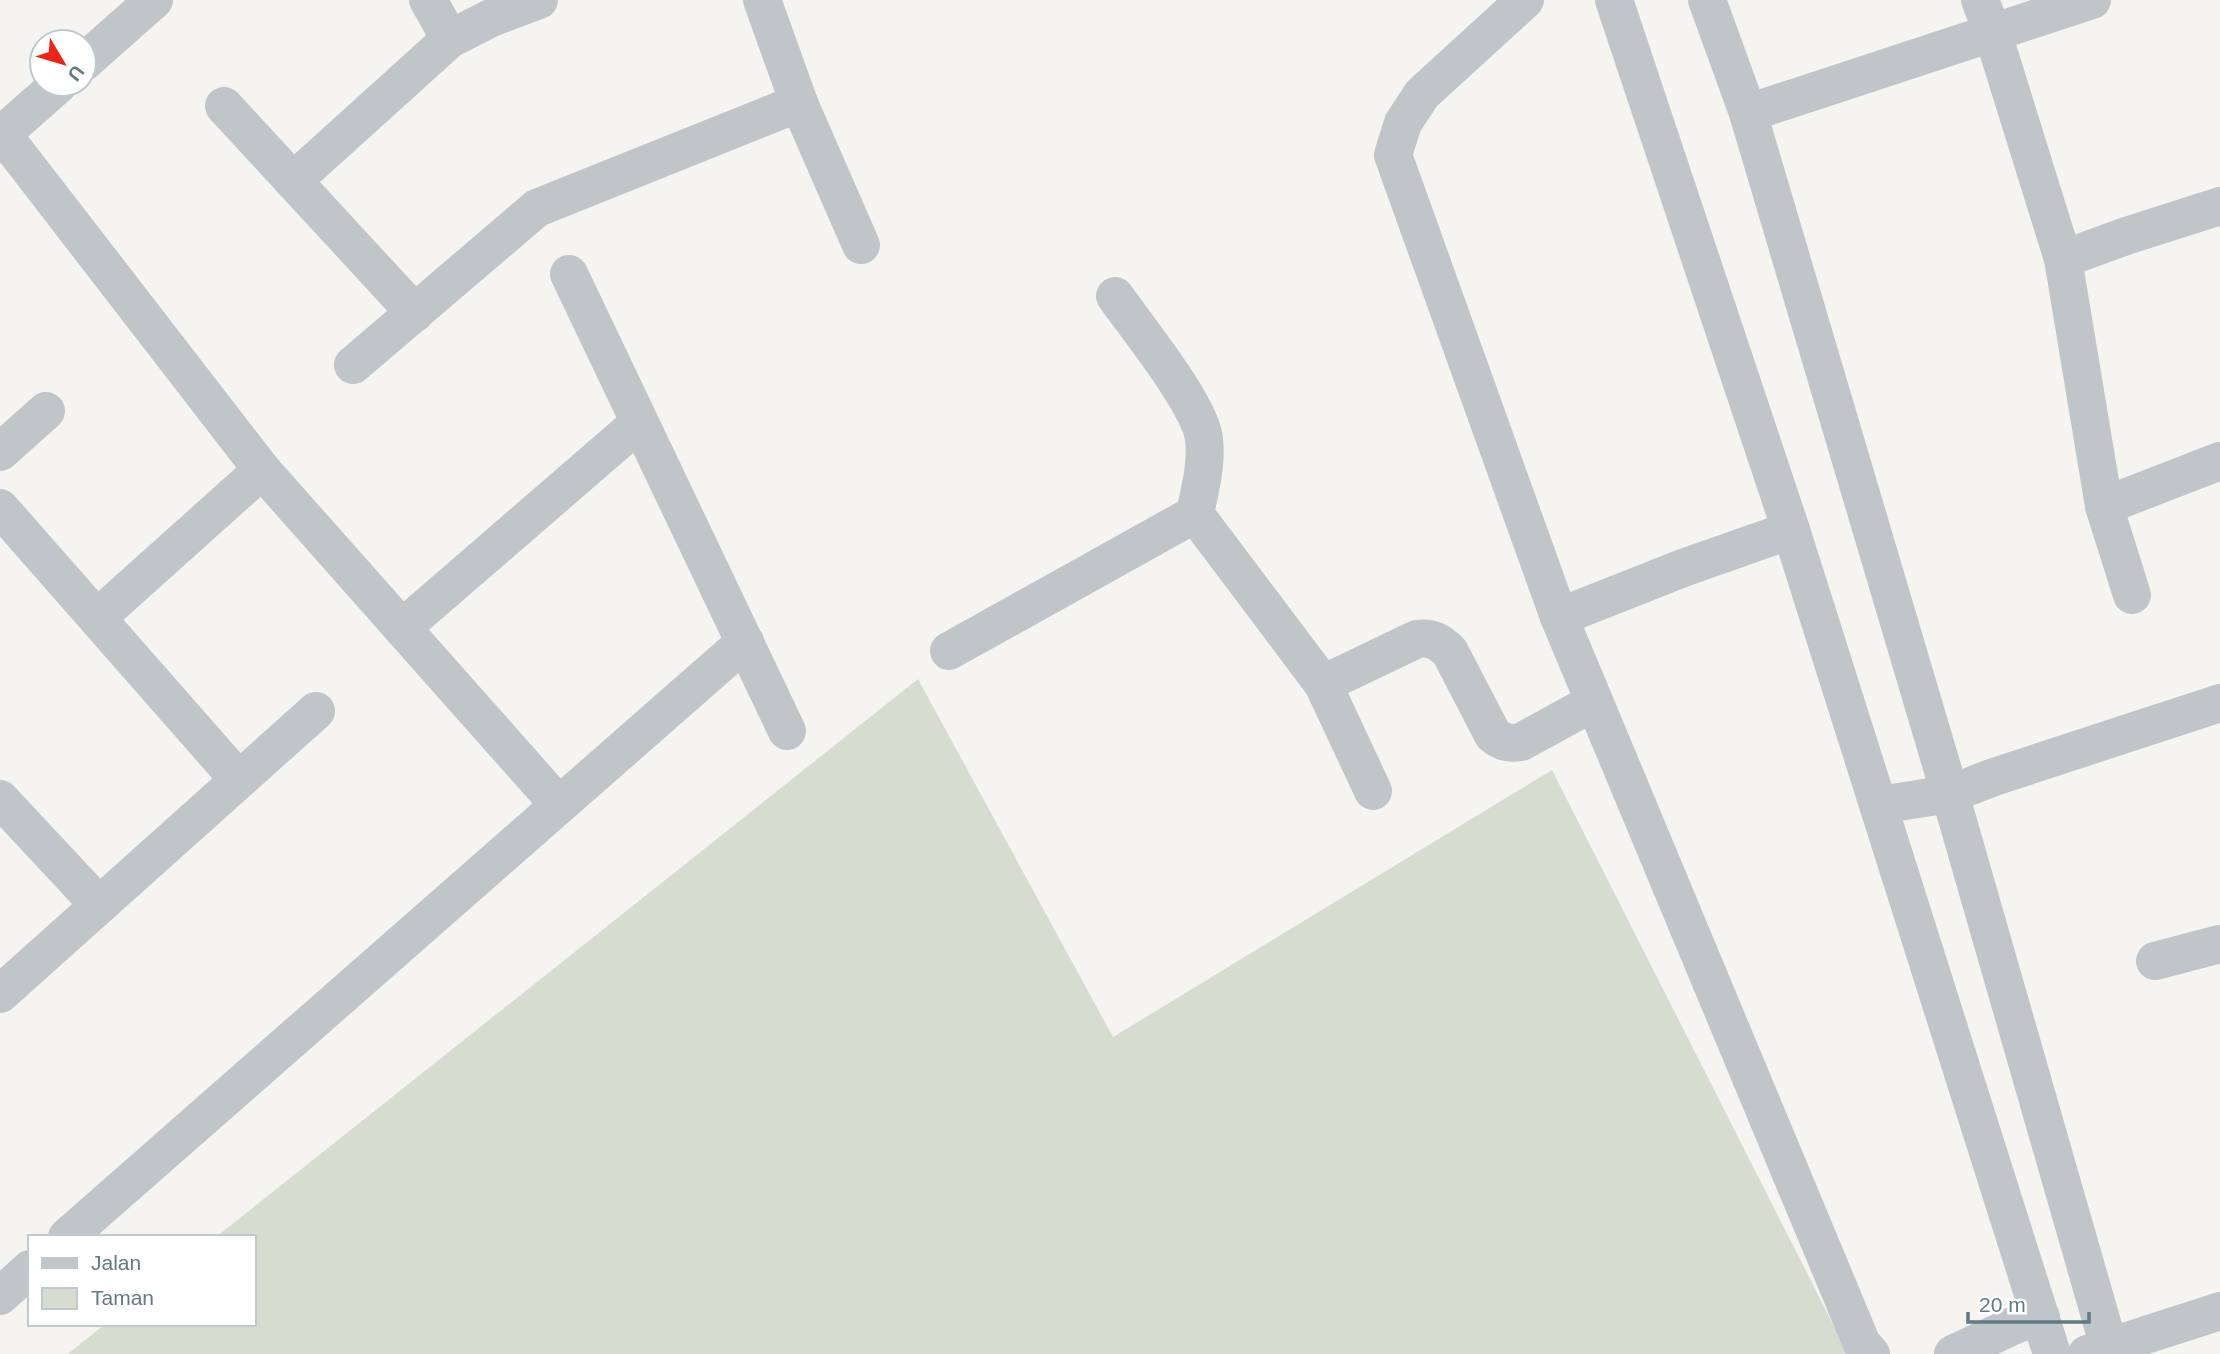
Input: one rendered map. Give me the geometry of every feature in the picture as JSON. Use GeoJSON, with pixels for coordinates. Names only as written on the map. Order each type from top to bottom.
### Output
{"type":"FeatureCollection","features":[{"type":"Feature","properties":{"kind":"street"},"geometry":{"type":"LineString","coordinates":[[98,50],[154,0]]}},
{"type":"Feature","properties":{"kind":"street"},"geometry":{"type":"LineString","coordinates":[[428,0],[450,39]]}},
{"type":"Feature","properties":{"kind":"street"},"geometry":{"type":"LineString","coordinates":[[293,181],[486,9],[539,0]]}},
{"type":"Feature","properties":{"kind":"street"},"geometry":{"type":"LineString","coordinates":[[762,0],[799,103],[861,245]]}},
{"type":"Feature","properties":{"kind":"street"},"geometry":{"type":"LineString","coordinates":[[1525,0],[1422,94],[1403,123],[1393,155],[1559,617],[1863,1345],[1871,1354]]}},
{"type":"Feature","properties":{"kind":"street"},"geometry":{"type":"LineString","coordinates":[[1614,0],[1791,530],[2052,1354]]}},
{"type":"Feature","properties":{"kind":"street"},"geometry":{"type":"LineString","coordinates":[[1707,0],[1748,113],[1950,794],[2102,1352],[2220,1311]]}},
{"type":"Feature","properties":{"kind":"street"},"geometry":{"type":"LineString","coordinates":[[1748,113],[1986,17],[2092,0]]}},
{"type":"Feature","properties":{"kind":"street"},"geometry":{"type":"LineString","coordinates":[[1986,17],[2063,259],[2105,506],[2132,595]]}},
{"type":"Feature","properties":{"kind":"street"},"geometry":{"type":"LineString","coordinates":[[43,98],[0,135],[26,164],[262,470],[559,805]]}},
{"type":"Feature","properties":{"kind":"street"},"geometry":{"type":"LineString","coordinates":[[354,365],[537,208],[799,103]]}},
{"type":"Feature","properties":{"kind":"street"},"geometry":{"type":"LineString","coordinates":[[224,106],[415,313]]}},
{"type":"Feature","properties":{"kind":"street"},"geometry":{"type":"LineString","coordinates":[[2063,259],[2220,206]]}},
{"type":"Feature","properties":{"kind":"street"},"geometry":{"type":"LineString","coordinates":[[569,274],[787,731]]}},
{"type":"Feature","properties":{"kind":"street"},"geometry":{"type":"LineString","coordinates":[[1115,296],[1188,400],[1204,435],[1205,464],[1195,514],[1323,684],[1373,791]]}},
{"type":"Feature","properties":{"kind":"street"},"geometry":{"type":"LineString","coordinates":[[0,452],[46,411]]}},
{"type":"Feature","properties":{"kind":"street"},"geometry":{"type":"LineString","coordinates":[[402,628],[639,423]]}},
{"type":"Feature","properties":{"kind":"street"},"geometry":{"type":"LineString","coordinates":[[2105,506],[2220,461]]}},
{"type":"Feature","properties":{"kind":"street"},"geometry":{"type":"LineString","coordinates":[[97,618],[262,470]]}},
{"type":"Feature","properties":{"kind":"street"},"geometry":{"type":"LineString","coordinates":[[0,508],[239,780]]}},
{"type":"Feature","properties":{"kind":"street"},"geometry":{"type":"LineString","coordinates":[[949,651],[1195,514]]}},
{"type":"Feature","properties":{"kind":"street"},"geometry":{"type":"LineString","coordinates":[[1559,617],[1791,530]]}},
{"type":"Feature","properties":{"kind":"street"},"geometry":{"type":"LineString","coordinates":[[1323,684],[1417,639],[1427,638],[1441,643],[1450,652],[1493,735],[1501,741],[1510,744],[1521,742],[1594,702]]}},
{"type":"Feature","properties":{"kind":"street"},"geometry":{"type":"LineString","coordinates":[[69,1235],[745,642]]}},
{"type":"Feature","properties":{"kind":"street"},"geometry":{"type":"LineString","coordinates":[[1879,805],[1950,794],[2220,703]]}},
{"type":"Feature","properties":{"kind":"street"},"geometry":{"type":"LineString","coordinates":[[0,994],[316,711]]}},
{"type":"Feature","properties":{"kind":"street"},"geometry":{"type":"LineString","coordinates":[[0,799],[99,905]]}},
{"type":"Feature","properties":{"kind":"street"},"geometry":{"type":"LineString","coordinates":[[2155,961],[2220,944]]}},
{"type":"Feature","properties":{"kind":"street"},"geometry":{"type":"LineString","coordinates":[[0,1296],[28,1271]]}},
{"type":"Feature","properties":{"kind":"street"},"geometry":{"type":"LineString","coordinates":[[1953,1354],[2017,1324],[2041,1317]]}},
{"type":"Feature","properties":{"kind":"green space"},"geometry":{"type":"Polygon","coordinates":[[[918,679],[1113,1037],[1552,770],[1848,1354],[68,1354],[103,1326],[256,1326],[256,1235],[219,1235],[918,679]]]}}]}
